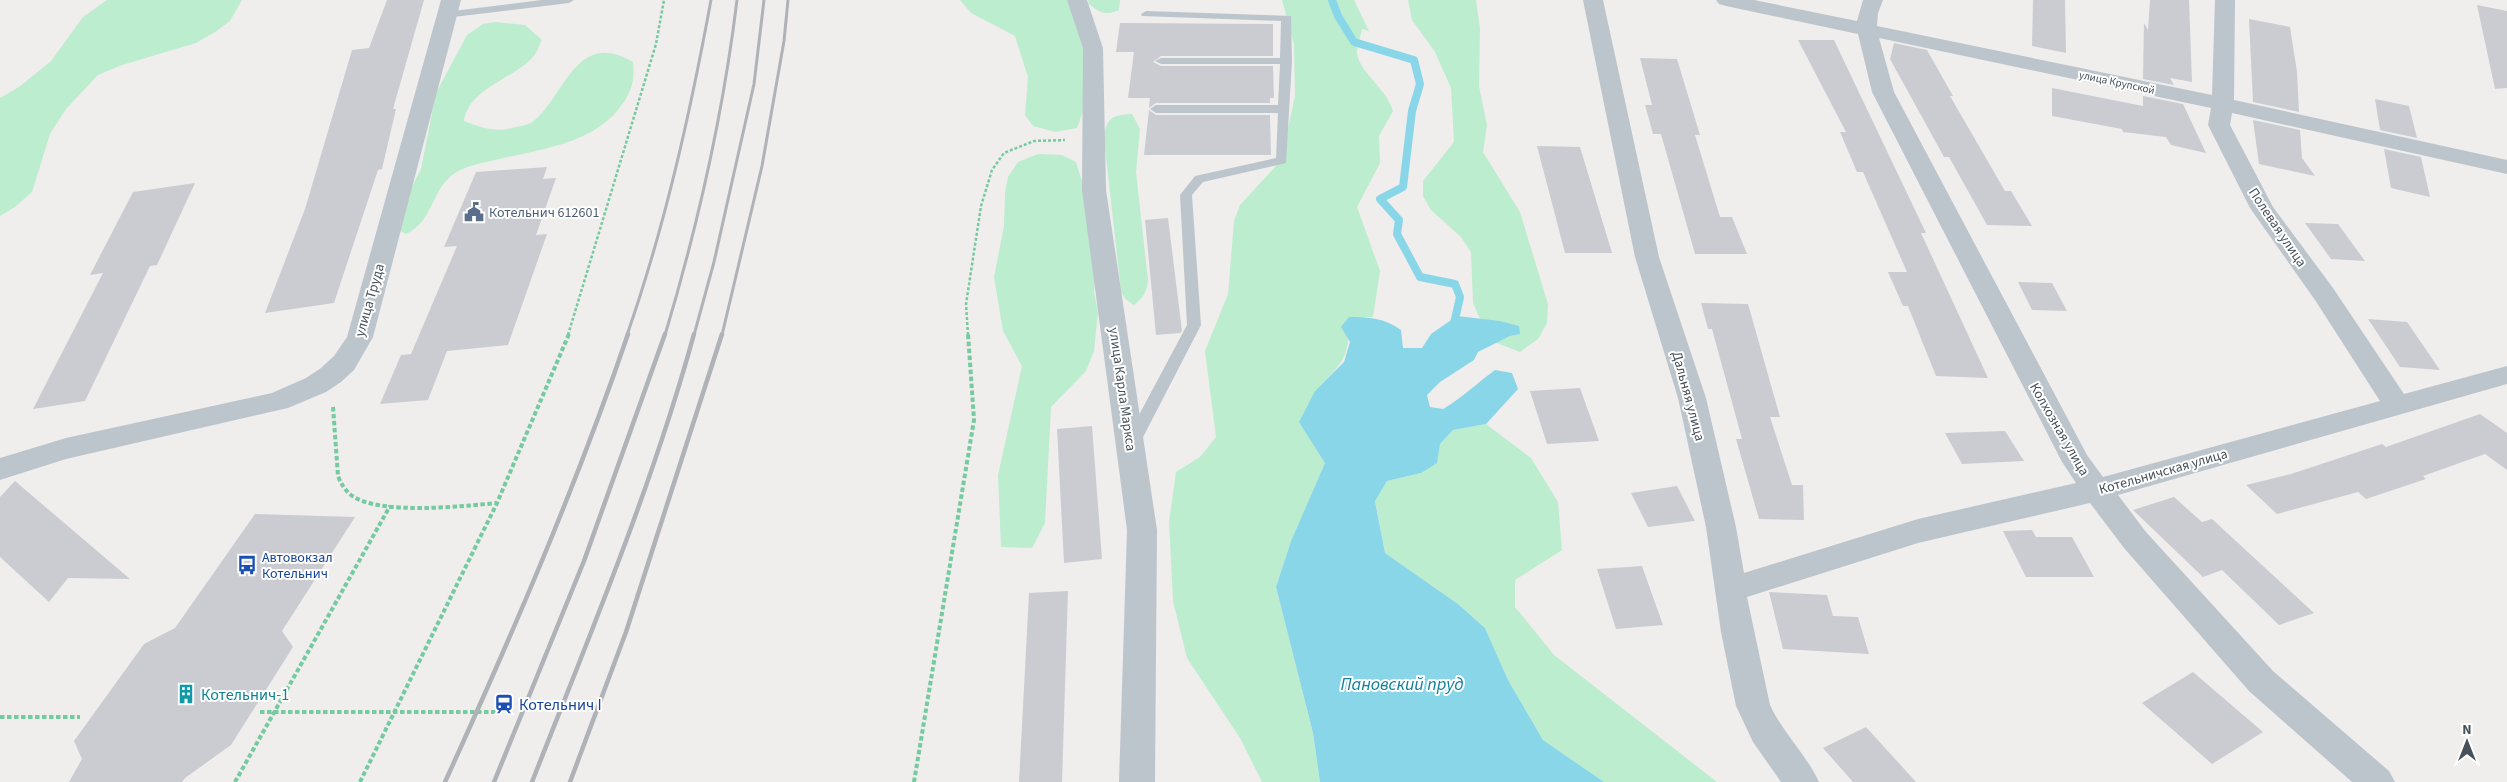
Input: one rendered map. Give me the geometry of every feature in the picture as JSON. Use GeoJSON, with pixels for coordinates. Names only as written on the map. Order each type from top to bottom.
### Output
{"type":"FeatureCollection","features":[{"type":"Feature","properties":{"kind":"street","name":"улица Карла Маркса"},"geometry":{"type":"LineString","coordinates":[[1077,0],[1093,48],[1092,138],[1094,190],[1142,530],[1137,782]]}},
{"type":"Feature","properties":{"kind":"street","name":"Дальняя улица"},"geometry":{"type":"LineString","coordinates":[[1593,0],[1647,257],[1692,398],[1721,527],[1732,589],[1737,632],[1753,706],[1765,731],[1801,782]]}},
{"type":"Feature","properties":{"kind":"street","name":"улица Крупской"},"geometry":{"type":"LineString","coordinates":[[1726,0],[2223,104],[2507,167]]}},
{"type":"Feature","properties":{"kind":"street","name":"Колхозная улица"},"geometry":{"type":"LineString","coordinates":[[1874,0],[1868,13],[1867,30],[1883,92],[2076,462],[2135,540],[2261,682],[2376,782]]}},
{"type":"Feature","properties":{"kind":"street","name":"Полевая улица"},"geometry":{"type":"LineString","coordinates":[[2225,0],[2223,104],[2219,125],[2262,208],[2324,294],[2398,405]]}},
{"type":"Feature","properties":{"kind":"street","name":"улица Труда"},"geometry":{"type":"LineString","coordinates":[[0,469],[66,449],[278,401],[324,380],[344,363],[360,337],[448,7]]}},
{"type":"Feature","properties":{"kind":"street","name":"Котельничская улица"},"geometry":{"type":"LineString","coordinates":[[1732,589],[1918,531],[2096,490],[2507,375]]}},
{"type":"Feature","properties":{"kind":"lane"},"geometry":{"type":"LineString","coordinates":[[448,7],[569,0]]}},
{"type":"Feature","properties":{"kind":"lane"},"geometry":{"type":"LineString","coordinates":[[1131,444],[1194,325],[1186,195],[1199,179],[1282,160],[1286,61],[1287,18],[1146,14]]}},
{"type":"Feature","properties":{"kind":"lane"},"geometry":{"type":"LineString","coordinates":[[1161,61],[1286,61]]}},
{"type":"Feature","properties":{"kind":"lane"},"geometry":{"type":"LineString","coordinates":[[1156,108],[1284,109]]}},
{"type":"Feature","properties":{"kind":"path"},"geometry":{"type":"LineString","coordinates":[[360,782],[498,503],[570,331],[656,44],[664,0]]}},
{"type":"Feature","properties":{"kind":"path"},"geometry":{"type":"LineString","coordinates":[[914,782],[974,420],[966,304],[981,206],[992,170],[1004,153],[1034,141],[1092,138]]}},
{"type":"Feature","properties":{"kind":"path"},"geometry":{"type":"LineString","coordinates":[[324,380],[334,410],[335,459],[343,488],[357,500],[410,509],[498,503]]}},
{"type":"Feature","properties":{"kind":"path"},"geometry":{"type":"LineString","coordinates":[[235,782],[390,506]]}},
{"type":"Feature","properties":{"kind":"path"},"geometry":{"type":"LineString","coordinates":[[260,712],[500,712]]}},
{"type":"Feature","properties":{"kind":"path"},"geometry":{"type":"LineString","coordinates":[[0,717],[80,717]]}},
{"type":"Feature","properties":{"kind":"green space"},"geometry":{"type":"Polygon","coordinates":[[[107,0],[242,0],[230,21],[196,43],[122,65],[98,75],[66,109],[50,134],[32,192],[15,207],[0,216],[0,98],[19,87],[51,61],[83,17],[107,0]]]}},
{"type":"Feature","properties":{"kind":"green space"},"geometry":{"type":"Polygon","coordinates":[[[960,0],[1073,0],[1083,48],[1086,81],[1082,113],[1077,128],[1055,132],[1033,126],[1025,115],[1028,77],[1015,36],[971,13],[960,0]]]}},
{"type":"Feature","properties":{"kind":"green space"},"geometry":{"type":"Polygon","coordinates":[[[1088,0],[1120,0],[1119,10],[1103,13],[1089,4],[1088,0]]]}},
{"type":"Feature","properties":{"kind":"green space"},"geometry":{"type":"Polygon","coordinates":[[[1282,0],[1354,0],[1369,31],[1362,29],[1357,50],[1359,60],[1385,95],[1393,111],[1379,136],[1380,163],[1357,207],[1380,271],[1373,317],[1349,317],[1348,342],[1343,359],[1315,391],[1325,463],[1291,541],[1276,587],[1313,733],[1320,782],[1262,782],[1240,738],[1187,658],[1173,601],[1169,522],[1176,472],[1200,457],[1216,437],[1205,351],[1228,294],[1234,221],[1240,205],[1276,166],[1283,151],[1295,96],[1294,44],[1282,0]]]}},
{"type":"Feature","properties":{"kind":"green space"},"geometry":{"type":"Polygon","coordinates":[[[1408,0],[1476,0],[1480,28],[1479,86],[1487,125],[1483,152],[1520,212],[1548,304],[1547,323],[1538,339],[1520,352],[1489,340],[1473,303],[1471,252],[1461,237],[1431,210],[1423,196],[1423,181],[1454,142],[1451,88],[1435,52],[1412,20],[1408,0]]]}},
{"type":"Feature","properties":{"kind":"green space"},"geometry":{"type":"Polygon","coordinates":[[[495,22],[525,25],[542,40],[534,55],[525,64],[474,100],[467,110],[464,121],[496,130],[509,129],[531,123],[542,112],[573,71],[584,60],[597,54],[613,54],[633,62],[633,83],[629,94],[617,111],[605,122],[591,132],[576,139],[544,149],[474,165],[455,173],[441,188],[422,221],[406,234],[398,230],[397,216],[421,169],[436,93],[467,35],[483,24],[495,22]]]}},
{"type":"Feature","properties":{"kind":"green space"},"geometry":{"type":"Polygon","coordinates":[[[1132,114],[1140,129],[1136,172],[1148,280],[1144,294],[1134,305],[1125,299],[1121,291],[1104,139],[1106,126],[1111,119],[1119,115],[1132,114]]]}},
{"type":"Feature","properties":{"kind":"green space"},"geometry":{"type":"Polygon","coordinates":[[[1038,154],[1062,155],[1076,162],[1099,237],[1094,292],[1098,312],[1094,351],[1086,371],[1051,407],[1045,523],[1032,548],[1001,547],[998,475],[1022,366],[1003,331],[994,277],[1004,226],[1005,193],[1008,177],[1018,162],[1038,154]]]}},
{"type":"Feature","properties":{"kind":"green space"},"geometry":{"type":"Polygon","coordinates":[[[1486,424],[1531,458],[1558,502],[1562,550],[1515,580],[1515,607],[1554,655],[1717,782],[1604,782],[1543,740],[1508,680],[1485,628],[1458,604],[1385,553],[1375,500],[1387,481],[1421,473],[1440,444],[1453,430],[1486,424]]]}},
{"type":"Feature","properties":{"kind":"water","name":"Пановский пруд"},"geometry":{"type":"Polygon","coordinates":[[[1457,316],[1500,321],[1519,326],[1520,334],[1510,336],[1478,352],[1474,360],[1440,382],[1427,395],[1430,407],[1443,409],[1495,370],[1512,373],[1518,389],[1486,424],[1453,430],[1440,444],[1437,463],[1421,473],[1387,481],[1375,501],[1385,553],[1458,604],[1485,628],[1508,680],[1543,740],[1604,782],[1320,782],[1313,733],[1276,587],[1291,541],[1325,463],[1299,422],[1315,391],[1344,362],[1350,342],[1341,327],[1349,317],[1370,318],[1389,323],[1401,330],[1403,348],[1422,348],[1431,334],[1457,316]]]}},
{"type":"Feature","properties":{"kind":"building"},"geometry":{"type":"Polygon","coordinates":[[[387,0],[424,0],[393,109],[396,109],[382,169],[378,170],[334,303],[265,313],[305,209],[352,50],[369,48],[387,0]]]}},
{"type":"Feature","properties":{"kind":"building"},"geometry":{"type":"Polygon","coordinates":[[[2033,0],[2065,0],[2066,53],[2032,46],[2033,0]]]}},
{"type":"Feature","properties":{"kind":"building"},"geometry":{"type":"Polygon","coordinates":[[[2150,0],[2189,0],[2192,82],[2170,78],[2174,85],[2143,79],[2144,23],[2148,30],[2150,0]]]}},
{"type":"Feature","properties":{"kind":"building"},"geometry":{"type":"Polygon","coordinates":[[[2477,5],[2507,11],[2507,88],[2495,89],[2477,5]]]}},
{"type":"Feature","properties":{"kind":"building"},"geometry":{"type":"Polygon","coordinates":[[[2249,19],[2290,27],[2297,72],[2299,112],[2253,102],[2249,19]]]}},
{"type":"Feature","properties":{"kind":"building"},"geometry":{"type":"Polygon","coordinates":[[[1120,23],[1273,24],[1273,56],[1161,56],[1153,62],[1161,66],[1273,66],[1274,98],[1270,98],[1270,103],[1156,103],[1149,108],[1150,98],[1128,98],[1134,52],[1116,52],[1120,23]]]}},
{"type":"Feature","properties":{"kind":"building"},"geometry":{"type":"Polygon","coordinates":[[[1798,40],[1834,40],[1926,233],[1921,233],[1988,378],[1936,376],[1908,306],[1903,306],[1888,272],[1907,272],[1863,172],[1857,172],[1840,132],[1846,132],[1798,40]]]}},
{"type":"Feature","properties":{"kind":"building"},"geometry":{"type":"Polygon","coordinates":[[[1894,43],[1927,50],[1953,96],[1950,96],[2005,191],[2011,191],[2032,226],[1987,225],[1949,157],[1944,157],[1890,59],[1894,43]]]}},
{"type":"Feature","properties":{"kind":"building"},"geometry":{"type":"Polygon","coordinates":[[[1640,58],[1677,59],[1700,135],[1695,135],[1720,217],[1732,217],[1747,254],[1695,254],[1661,134],[1653,134],[1645,105],[1652,105],[1640,58]]]}},
{"type":"Feature","properties":{"kind":"building"},"geometry":{"type":"Polygon","coordinates":[[[2052,88],[2143,106],[2143,96],[2183,104],[2206,153],[2171,145],[2166,137],[2123,132],[2122,129],[2052,116],[2052,88]]]}},
{"type":"Feature","properties":{"kind":"building"},"geometry":{"type":"Polygon","coordinates":[[[2375,99],[2409,106],[2417,138],[2380,130],[2375,99]]]}},
{"type":"Feature","properties":{"kind":"building"},"geometry":{"type":"Polygon","coordinates":[[[1149,110],[1156,115],[1270,115],[1271,155],[1144,155],[1149,110]]]}},
{"type":"Feature","properties":{"kind":"building"},"geometry":{"type":"Polygon","coordinates":[[[2253,120],[2300,130],[2302,158],[2315,176],[2259,164],[2253,120]]]}},
{"type":"Feature","properties":{"kind":"building"},"geometry":{"type":"Polygon","coordinates":[[[1537,146],[1580,147],[1612,253],[1565,253],[1537,146]]]}},
{"type":"Feature","properties":{"kind":"building"},"geometry":{"type":"Polygon","coordinates":[[[2384,149],[2421,157],[2430,197],[2391,188],[2384,149]]]}},
{"type":"Feature","properties":{"kind":"building"},"geometry":{"type":"Polygon","coordinates":[[[547,167],[543,179],[556,178],[536,235],[547,234],[508,345],[447,351],[428,400],[380,404],[401,355],[411,354],[457,246],[444,247],[476,172],[547,167]]]}},
{"type":"Feature","properties":{"kind":"building"},"geometry":{"type":"Polygon","coordinates":[[[195,183],[157,265],[150,266],[85,401],[33,409],[103,273],[90,275],[133,192],[195,183]]]}},
{"type":"Feature","properties":{"kind":"building"},"geometry":{"type":"Polygon","coordinates":[[[1168,218],[1182,331],[1180,333],[1156,335],[1145,220],[1168,218]]]}},
{"type":"Feature","properties":{"kind":"building"},"geometry":{"type":"Polygon","coordinates":[[[2305,223],[2338,224],[2365,261],[2331,259],[2305,223]]]}},
{"type":"Feature","properties":{"kind":"building"},"geometry":{"type":"Polygon","coordinates":[[[2018,282],[2052,283],[2067,311],[2032,310],[2018,282]]]}},
{"type":"Feature","properties":{"kind":"building"},"geometry":{"type":"Polygon","coordinates":[[[1701,303],[1748,304],[1780,417],[1770,417],[1792,485],[1803,485],[1804,520],[1759,519],[1736,439],[1742,439],[1712,329],[1708,329],[1701,303]]]}},
{"type":"Feature","properties":{"kind":"building"},"geometry":{"type":"Polygon","coordinates":[[[2368,319],[2407,322],[2440,370],[2400,367],[2368,319]]]}},
{"type":"Feature","properties":{"kind":"building"},"geometry":{"type":"Polygon","coordinates":[[[1580,388],[1599,441],[1547,444],[1530,391],[1580,388]]]}},
{"type":"Feature","properties":{"kind":"building"},"geometry":{"type":"Polygon","coordinates":[[[2480,414],[2507,433],[2507,470],[2485,454],[2423,476],[2426,479],[2366,499],[2358,492],[2277,514],[2246,485],[2291,474],[2382,444],[2386,447],[2480,414]]]}},
{"type":"Feature","properties":{"kind":"building"},"geometry":{"type":"Polygon","coordinates":[[[1092,426],[1102,559],[1064,563],[1057,429],[1092,426]]]}},
{"type":"Feature","properties":{"kind":"building"},"geometry":{"type":"Polygon","coordinates":[[[2005,431],[2024,461],[1962,464],[1945,433],[2005,431]]]}},
{"type":"Feature","properties":{"kind":"building"},"geometry":{"type":"Polygon","coordinates":[[[15,481],[130,579],[68,578],[49,602],[0,557],[0,497],[15,481]]]}},
{"type":"Feature","properties":{"kind":"building"},"geometry":{"type":"Polygon","coordinates":[[[1677,486],[1695,521],[1648,527],[1631,493],[1677,486]]]}},
{"type":"Feature","properties":{"kind":"building"},"geometry":{"type":"Polygon","coordinates":[[[2174,497],[2202,522],[2212,519],[2314,613],[2279,625],[2222,570],[2203,577],[2133,510],[2174,497]]]}},
{"type":"Feature","properties":{"kind":"building","name":"Котельнич-1"},"geometry":{"type":"Polygon","coordinates":[[[255,514],[355,517],[282,631],[293,647],[231,745],[182,782],[69,782],[82,759],[74,741],[144,644],[175,628],[255,514]]]}},
{"type":"Feature","properties":{"kind":"building"},"geometry":{"type":"Polygon","coordinates":[[[2032,530],[2036,537],[2072,537],[2094,577],[2026,577],[2003,531],[2032,530]]]}},
{"type":"Feature","properties":{"kind":"building"},"geometry":{"type":"Polygon","coordinates":[[[1642,566],[1663,625],[1616,629],[1597,569],[1642,566]]]}},
{"type":"Feature","properties":{"kind":"building"},"geometry":{"type":"Polygon","coordinates":[[[1068,591],[1062,782],[1019,782],[1029,593],[1068,591]]]}},
{"type":"Feature","properties":{"kind":"building"},"geometry":{"type":"Polygon","coordinates":[[[1769,592],[1827,595],[1833,616],[1858,617],[1869,654],[1783,649],[1769,592]]]}},
{"type":"Feature","properties":{"kind":"building"},"geometry":{"type":"Polygon","coordinates":[[[2193,672],[2263,732],[2212,764],[2142,703],[2193,672]]]}},
{"type":"Feature","properties":{"kind":"building"},"geometry":{"type":"Polygon","coordinates":[[[1866,727],[1916,782],[1853,782],[1823,748],[1866,727]]]}},
{"type":"Feature","properties":{"kind":"waterway"},"geometry":{"type":"LineString","coordinates":[[1332,0],[1338,16],[1354,42],[1414,60],[1420,84],[1412,111],[1403,187],[1380,199],[1399,220],[1397,234],[1420,277],[1455,284],[1460,297],[1453,328]]}},
{"type":"Feature","properties":{"kind":"railway"},"geometry":{"type":"LineString","coordinates":[[627,335],[665,211],[711,0]]}},
{"type":"Feature","properties":{"kind":"railway"},"geometry":{"type":"LineString","coordinates":[[665,335],[699,211],[717,128],[737,0]]}},
{"type":"Feature","properties":{"kind":"railway"},"geometry":{"type":"LineString","coordinates":[[694,335],[714,262],[754,84],[764,0]]}},
{"type":"Feature","properties":{"kind":"railway"},"geometry":{"type":"LineString","coordinates":[[722,335],[762,166],[784,41],[788,0]]}},
{"type":"Feature","properties":{"kind":"railway"},"geometry":{"type":"LineString","coordinates":[[445,782],[495,671],[565,504],[628,334]]}},
{"type":"Feature","properties":{"kind":"railway"},"geometry":{"type":"LineString","coordinates":[[494,782],[584,561],[665,334]]}},
{"type":"Feature","properties":{"kind":"railway"},"geometry":{"type":"LineString","coordinates":[[532,782],[640,504],[694,334]]}},
{"type":"Feature","properties":{"kind":"railway"},"geometry":{"type":"LineString","coordinates":[[570,782],[626,632],[722,334]]}},
{"type":"Feature","properties":{"kind":"place","name":"Котельнич 612601"},"geometry":{"type":"Point","coordinates":[474,212]}},
{"type":"Feature","properties":{"kind":"place","name":"Автовокзал Котельнич"},"geometry":{"type":"Point","coordinates":[247,565]}},
{"type":"Feature","properties":{"kind":"place","name":"Котельнич-1"},"geometry":{"type":"Point","coordinates":[186,694]}},
{"type":"Feature","properties":{"kind":"place","name":"Котельнич I"},"geometry":{"type":"Point","coordinates":[504,704]}}]}
